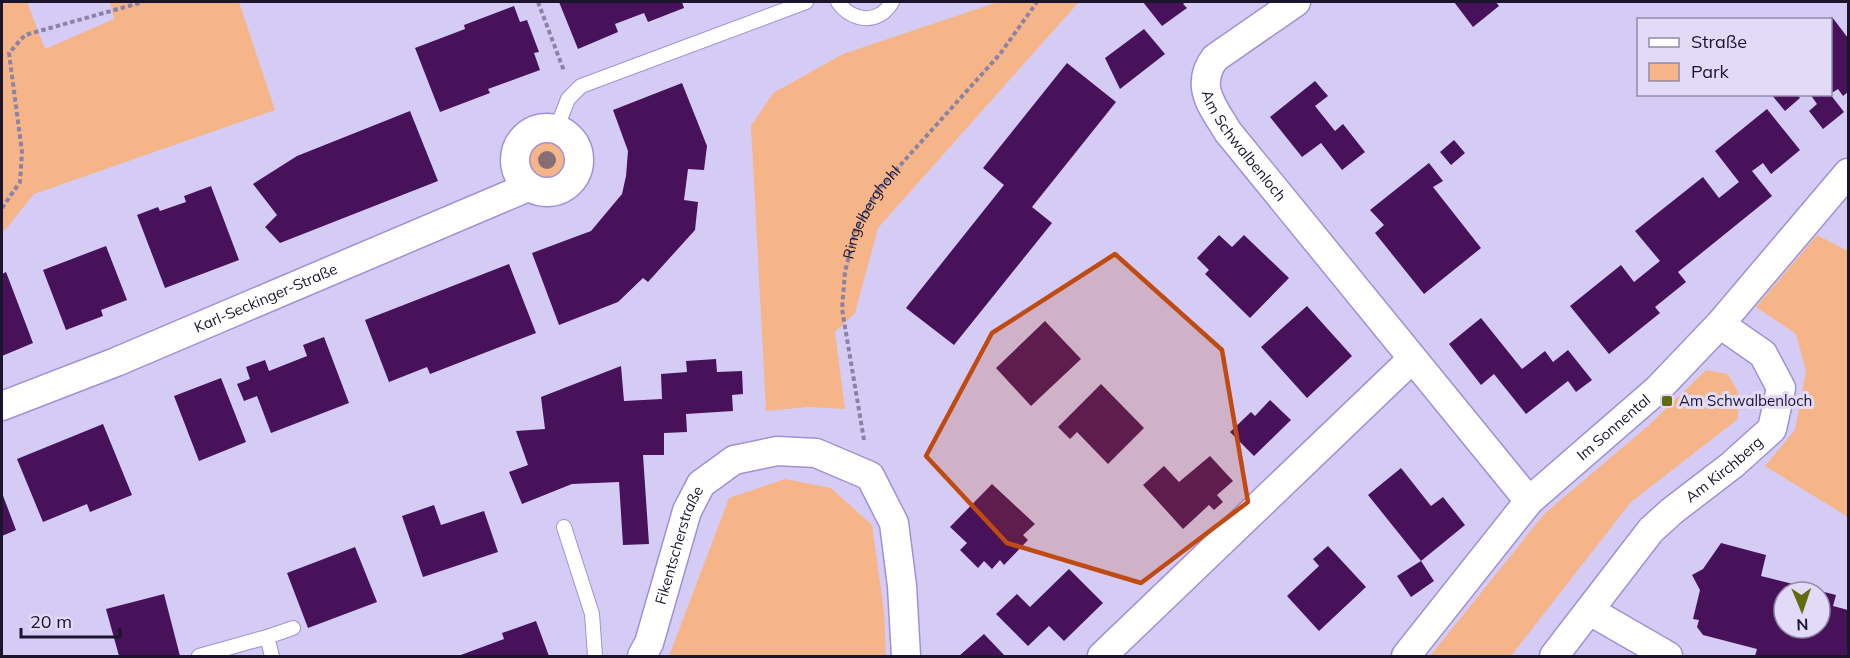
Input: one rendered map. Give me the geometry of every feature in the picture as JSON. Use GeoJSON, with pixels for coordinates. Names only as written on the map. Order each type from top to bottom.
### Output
{"type":"FeatureCollection","features":[{"type":"Feature","properties":{"kind":"street","name":"Am Schwalbenloch"},"geometry":{"type":"LineString","coordinates":[[1296,2],[1215,58],[1209,66],[1205,89],[1212,106],[1228,132],[1529,501]]}},
{"type":"Feature","properties":{"kind":"street"},"geometry":{"type":"LineString","coordinates":[[536,130],[556,130],[566,135],[574,143],[579,164],[576,174],[560,190],[549,193],[538,191],[528,187],[516,171],[514,161],[516,151],[520,142],[536,130]]}},
{"type":"Feature","properties":{"kind":"street","name":"Im Sonnental"},"geometry":{"type":"LineString","coordinates":[[1406,657],[1529,501],[1658,389],[1720,324],[1848,173]]}},
{"type":"Feature","properties":{"kind":"street","name":"Karl-Seckinger-Straße"},"geometry":{"type":"LineString","coordinates":[[2,406],[116,362],[528,187]]}},
{"type":"Feature","properties":{"kind":"street","name":"Am Kirchberg"},"geometry":{"type":"LineString","coordinates":[[1554,657],[1651,530],[1772,429],[1781,388],[1763,354],[1720,324]]}},
{"type":"Feature","properties":{"kind":"street"},"geometry":{"type":"LineString","coordinates":[[1102,657],[1412,359]]}},
{"type":"Feature","properties":{"kind":"street","name":"Fikentscherstraße"},"geometry":{"type":"LineString","coordinates":[[642,657],[650,642],[687,511],[701,484],[734,460],[777,451],[816,453],[870,476]]}},
{"type":"Feature","properties":{"kind":"street"},"geometry":{"type":"LineString","coordinates":[[870,476],[894,523],[902,586],[906,657]]}},
{"type":"Feature","properties":{"kind":"street"},"geometry":{"type":"LineString","coordinates":[[1590,611],[1668,657]]}},
{"type":"Feature","properties":{"kind":"lane"},"geometry":{"type":"LineString","coordinates":[[556,130],[568,99],[581,86],[806,2]]}},
{"type":"Feature","properties":{"kind":"lane"},"geometry":{"type":"LineString","coordinates":[[838,2],[843,10],[861,19],[881,14],[892,2]]}},
{"type":"Feature","properties":{"kind":"lane"},"geometry":{"type":"LineString","coordinates":[[564,526],[592,614],[595,657]]}},
{"type":"Feature","properties":{"kind":"lane"},"geometry":{"type":"LineString","coordinates":[[199,657],[293,628]]}},
{"type":"Feature","properties":{"kind":"lane"},"geometry":{"type":"LineString","coordinates":[[267,637],[272,657]]}},
{"type":"Feature","properties":{"kind":"path"},"geometry":{"type":"LineString","coordinates":[[2,208],[20,182],[22,152],[9,53],[25,35],[143,2]]}},
{"type":"Feature","properties":{"kind":"path"},"geometry":{"type":"LineString","coordinates":[[538,2],[573,94]]}},
{"type":"Feature","properties":{"kind":"path","name":"Ringelberghohl"},"geometry":{"type":"LineString","coordinates":[[870,476],[842,309],[844,272],[855,231],[878,190],[1000,54],[1037,2]]}},
{"type":"Feature","properties":{"kind":"highlighted area"},"geometry":{"type":"Polygon","coordinates":[[[1115,254],[1222,350],[1248,502],[1141,583],[1007,543],[926,456],[992,333],[1115,254]]]}},
{"type":"Feature","properties":{"kind":"green space"},"geometry":{"type":"Polygon","coordinates":[[[2,2],[27,2],[45,49],[114,19],[110,2],[239,2],[275,110],[34,194],[2,232],[2,2]]]}},
{"type":"Feature","properties":{"kind":"green space"},"geometry":{"type":"Polygon","coordinates":[[[998,2],[1079,2],[878,228],[855,313],[835,332],[845,409],[808,407],[766,411],[751,126],[773,93],[843,54],[998,2]]]}},
{"type":"Feature","properties":{"kind":"green space"},"geometry":{"type":"Polygon","coordinates":[[[547,141],[561,147],[567,161],[561,175],[547,181],[533,175],[527,161],[533,147],[547,141]]]}},
{"type":"Feature","properties":{"kind":"green space"},"geometry":{"type":"Polygon","coordinates":[[[1817,235],[1848,251],[1848,517],[1765,466],[1795,430],[1806,371],[1796,334],[1756,307],[1817,235]]]}},
{"type":"Feature","properties":{"kind":"green space"},"geometry":{"type":"Polygon","coordinates":[[[1706,370],[1728,374],[1738,392],[1738,419],[1631,502],[1511,656],[1430,656],[1545,513],[1648,426],[1706,370]]]}},
{"type":"Feature","properties":{"kind":"green space"},"geometry":{"type":"Polygon","coordinates":[[[785,479],[831,488],[872,525],[884,611],[886,656],[669,656],[729,498],[785,479]]]}},
{"type":"Feature","properties":{"kind":"building"},"geometry":{"type":"Polygon","coordinates":[[[559,2],[682,2],[684,8],[648,22],[644,13],[615,24],[618,32],[578,49],[559,2]]]}},
{"type":"Feature","properties":{"kind":"building"},"geometry":{"type":"Polygon","coordinates":[[[1143,2],[1186,2],[1183,4],[1187,8],[1162,26],[1143,2]]]}},
{"type":"Feature","properties":{"kind":"building"},"geometry":{"type":"Polygon","coordinates":[[[1454,2],[1496,2],[1499,6],[1473,27],[1454,2]]]}},
{"type":"Feature","properties":{"kind":"building"},"geometry":{"type":"Polygon","coordinates":[[[514,6],[520,22],[527,20],[539,52],[534,53],[540,70],[488,89],[490,93],[440,112],[415,48],[465,29],[464,25],[514,6]]]}},
{"type":"Feature","properties":{"kind":"building"},"geometry":{"type":"Polygon","coordinates":[[[1832,17],[1848,38],[1848,92],[1843,96],[1838,89],[1832,93],[1832,18],[1830,18],[1832,17]]]}},
{"type":"Feature","properties":{"kind":"building"},"geometry":{"type":"Polygon","coordinates":[[[1144,29],[1165,54],[1120,89],[1105,58],[1144,29]]]}},
{"type":"Feature","properties":{"kind":"building"},"geometry":{"type":"Polygon","coordinates":[[[1067,63],[1116,102],[1032,207],[1052,223],[954,345],[906,308],[1004,185],[983,168],[1067,63]]]}},
{"type":"Feature","properties":{"kind":"building"},"geometry":{"type":"Polygon","coordinates":[[[1315,81],[1328,96],[1315,106],[1335,131],[1343,124],[1365,152],[1342,170],[1321,143],[1302,157],[1270,117],[1315,81]]]}},
{"type":"Feature","properties":{"kind":"building"},"geometry":{"type":"Polygon","coordinates":[[[682,83],[707,146],[704,170],[688,169],[684,200],[698,202],[695,230],[648,282],[643,278],[618,302],[559,325],[532,253],[591,231],[622,194],[628,151],[613,110],[682,83]]]}},
{"type":"Feature","properties":{"kind":"building"},"geometry":{"type":"Polygon","coordinates":[[[1773,96],[1798,96],[1800,98],[1785,111],[1773,96]]]}},
{"type":"Feature","properties":{"kind":"building"},"geometry":{"type":"Polygon","coordinates":[[[1811,96],[1832,96],[1844,112],[1823,129],[1809,111],[1817,104],[1811,96]]]}},
{"type":"Feature","properties":{"kind":"building"},"geometry":{"type":"Polygon","coordinates":[[[1767,109],[1800,150],[1771,174],[1763,163],[1752,171],[1772,196],[1678,272],[1686,282],[1655,307],[1660,313],[1609,354],[1570,306],[1621,265],[1634,282],[1660,261],[1635,231],[1703,177],[1719,198],[1739,182],[1715,151],[1767,109]]]}},
{"type":"Feature","properties":{"kind":"building"},"geometry":{"type":"Polygon","coordinates":[[[410,111],[438,181],[280,243],[265,227],[277,215],[253,184],[297,156],[410,111]]]}},
{"type":"Feature","properties":{"kind":"building"},"geometry":{"type":"Polygon","coordinates":[[[1454,140],[1465,153],[1451,165],[1440,152],[1454,140]]]}},
{"type":"Feature","properties":{"kind":"building"},"geometry":{"type":"Polygon","coordinates":[[[1429,163],[1443,181],[1433,187],[1481,248],[1424,294],[1375,233],[1384,225],[1370,210],[1429,163]]]}},
{"type":"Feature","properties":{"kind":"building"},"geometry":{"type":"Polygon","coordinates":[[[211,186],[239,260],[165,288],[137,215],[158,207],[160,211],[186,202],[184,196],[211,186]]]}},
{"type":"Feature","properties":{"kind":"building"},"geometry":{"type":"Polygon","coordinates":[[[1219,235],[1232,247],[1244,235],[1289,278],[1250,318],[1205,274],[1209,270],[1197,258],[1219,235]]]}},
{"type":"Feature","properties":{"kind":"building"},"geometry":{"type":"Polygon","coordinates":[[[106,246],[127,300],[101,310],[103,316],[66,330],[43,270],[106,246]]]}},
{"type":"Feature","properties":{"kind":"building"},"geometry":{"type":"Polygon","coordinates":[[[509,264],[536,333],[430,374],[427,367],[389,382],[365,320],[509,264]]]}},
{"type":"Feature","properties":{"kind":"building"},"geometry":{"type":"Polygon","coordinates":[[[6,272],[33,343],[2,356],[2,274],[6,272]]]}},
{"type":"Feature","properties":{"kind":"building"},"geometry":{"type":"Polygon","coordinates":[[[1307,306],[1352,356],[1307,398],[1261,347],[1307,306]]]}},
{"type":"Feature","properties":{"kind":"building"},"geometry":{"type":"Polygon","coordinates":[[[1481,318],[1522,369],[1545,351],[1553,362],[1568,350],[1592,380],[1576,392],[1568,381],[1526,414],[1494,374],[1481,385],[1449,344],[1481,318]]]}},
{"type":"Feature","properties":{"kind":"building"},"geometry":{"type":"Polygon","coordinates":[[[1045,321],[1081,359],[1031,406],[996,368],[1045,321]]]}},
{"type":"Feature","properties":{"kind":"building"},"geometry":{"type":"Polygon","coordinates":[[[324,337],[349,403],[271,433],[257,396],[244,401],[237,384],[250,379],[246,367],[265,360],[269,371],[307,356],[303,345],[324,337]]]}},
{"type":"Feature","properties":{"kind":"building"},"geometry":{"type":"Polygon","coordinates":[[[716,359],[717,372],[742,371],[743,394],[732,395],[733,411],[686,414],[687,432],[664,433],[664,455],[643,455],[649,544],[623,545],[619,482],[572,484],[522,504],[509,472],[528,465],[516,431],[545,429],[541,397],[621,366],[624,401],[662,399],[661,374],[687,372],[686,361],[716,359]]]}},
{"type":"Feature","properties":{"kind":"building"},"geometry":{"type":"Polygon","coordinates":[[[221,378],[246,442],[199,461],[174,396],[221,378]]]}},
{"type":"Feature","properties":{"kind":"building"},"geometry":{"type":"Polygon","coordinates":[[[1101,384],[1144,428],[1108,464],[1077,432],[1070,439],[1058,427],[1101,384]]]}},
{"type":"Feature","properties":{"kind":"building"},"geometry":{"type":"Polygon","coordinates":[[[1270,400],[1291,420],[1254,456],[1230,432],[1251,412],[1255,416],[1270,400]]]}},
{"type":"Feature","properties":{"kind":"building"},"geometry":{"type":"Polygon","coordinates":[[[103,424],[132,495],[90,512],[87,504],[43,522],[17,459],[103,424]]]}},
{"type":"Feature","properties":{"kind":"building"},"geometry":{"type":"Polygon","coordinates":[[[1210,456],[1233,481],[1217,495],[1223,502],[1214,510],[1209,505],[1183,529],[1143,485],[1164,466],[1179,482],[1210,456]]]}},
{"type":"Feature","properties":{"kind":"building"},"geometry":{"type":"Polygon","coordinates":[[[1401,468],[1431,506],[1443,497],[1465,525],[1421,561],[1368,495],[1401,468]]]}},
{"type":"Feature","properties":{"kind":"building"},"geometry":{"type":"Polygon","coordinates":[[[992,484],[1035,524],[1023,535],[1028,540],[1004,565],[1000,560],[992,569],[984,561],[978,568],[960,550],[967,543],[950,527],[992,484]]]}},
{"type":"Feature","properties":{"kind":"building"},"geometry":{"type":"Polygon","coordinates":[[[2,493],[16,530],[2,536],[2,493]]]}},
{"type":"Feature","properties":{"kind":"building"},"geometry":{"type":"Polygon","coordinates":[[[434,505],[441,525],[484,511],[498,552],[423,577],[402,516],[434,505]]]}},
{"type":"Feature","properties":{"kind":"building"},"geometry":{"type":"Polygon","coordinates":[[[1721,543],[1766,555],[1761,576],[1777,580],[1772,580],[1772,640],[1832,640],[1832,594],[1836,595],[1833,606],[1848,610],[1848,656],[1755,656],[1757,649],[1703,635],[1697,627],[1699,620],[1693,619],[1700,590],[1692,575],[1703,569],[1721,543]]]}},
{"type":"Feature","properties":{"kind":"building"},"geometry":{"type":"Polygon","coordinates":[[[1328,546],[1366,587],[1319,631],[1287,596],[1319,566],[1313,559],[1328,546]]]}},
{"type":"Feature","properties":{"kind":"building"},"geometry":{"type":"Polygon","coordinates":[[[355,547],[377,602],[308,628],[287,573],[355,547]]]}},
{"type":"Feature","properties":{"kind":"building"},"geometry":{"type":"Polygon","coordinates":[[[1421,561],[1434,581],[1411,597],[1397,576],[1421,561]]]}},
{"type":"Feature","properties":{"kind":"building"},"geometry":{"type":"Polygon","coordinates":[[[1069,569],[1103,603],[1064,641],[1049,626],[1028,646],[996,614],[1017,594],[1030,607],[1069,569]]]}},
{"type":"Feature","properties":{"kind":"building"},"geometry":{"type":"Polygon","coordinates":[[[164,594],[180,656],[119,656],[106,609],[164,594]]]}},
{"type":"Feature","properties":{"kind":"building"},"geometry":{"type":"Polygon","coordinates":[[[536,621],[549,656],[458,656],[504,639],[502,633],[536,621]]]}},
{"type":"Feature","properties":{"kind":"building"},"geometry":{"type":"Polygon","coordinates":[[[984,634],[1005,656],[959,656],[984,634]]]}},
{"type":"Feature","properties":{"kind":"place","name":"Am Schwalbenloch"},"geometry":{"type":"Point","coordinates":[1667,401]}}]}
